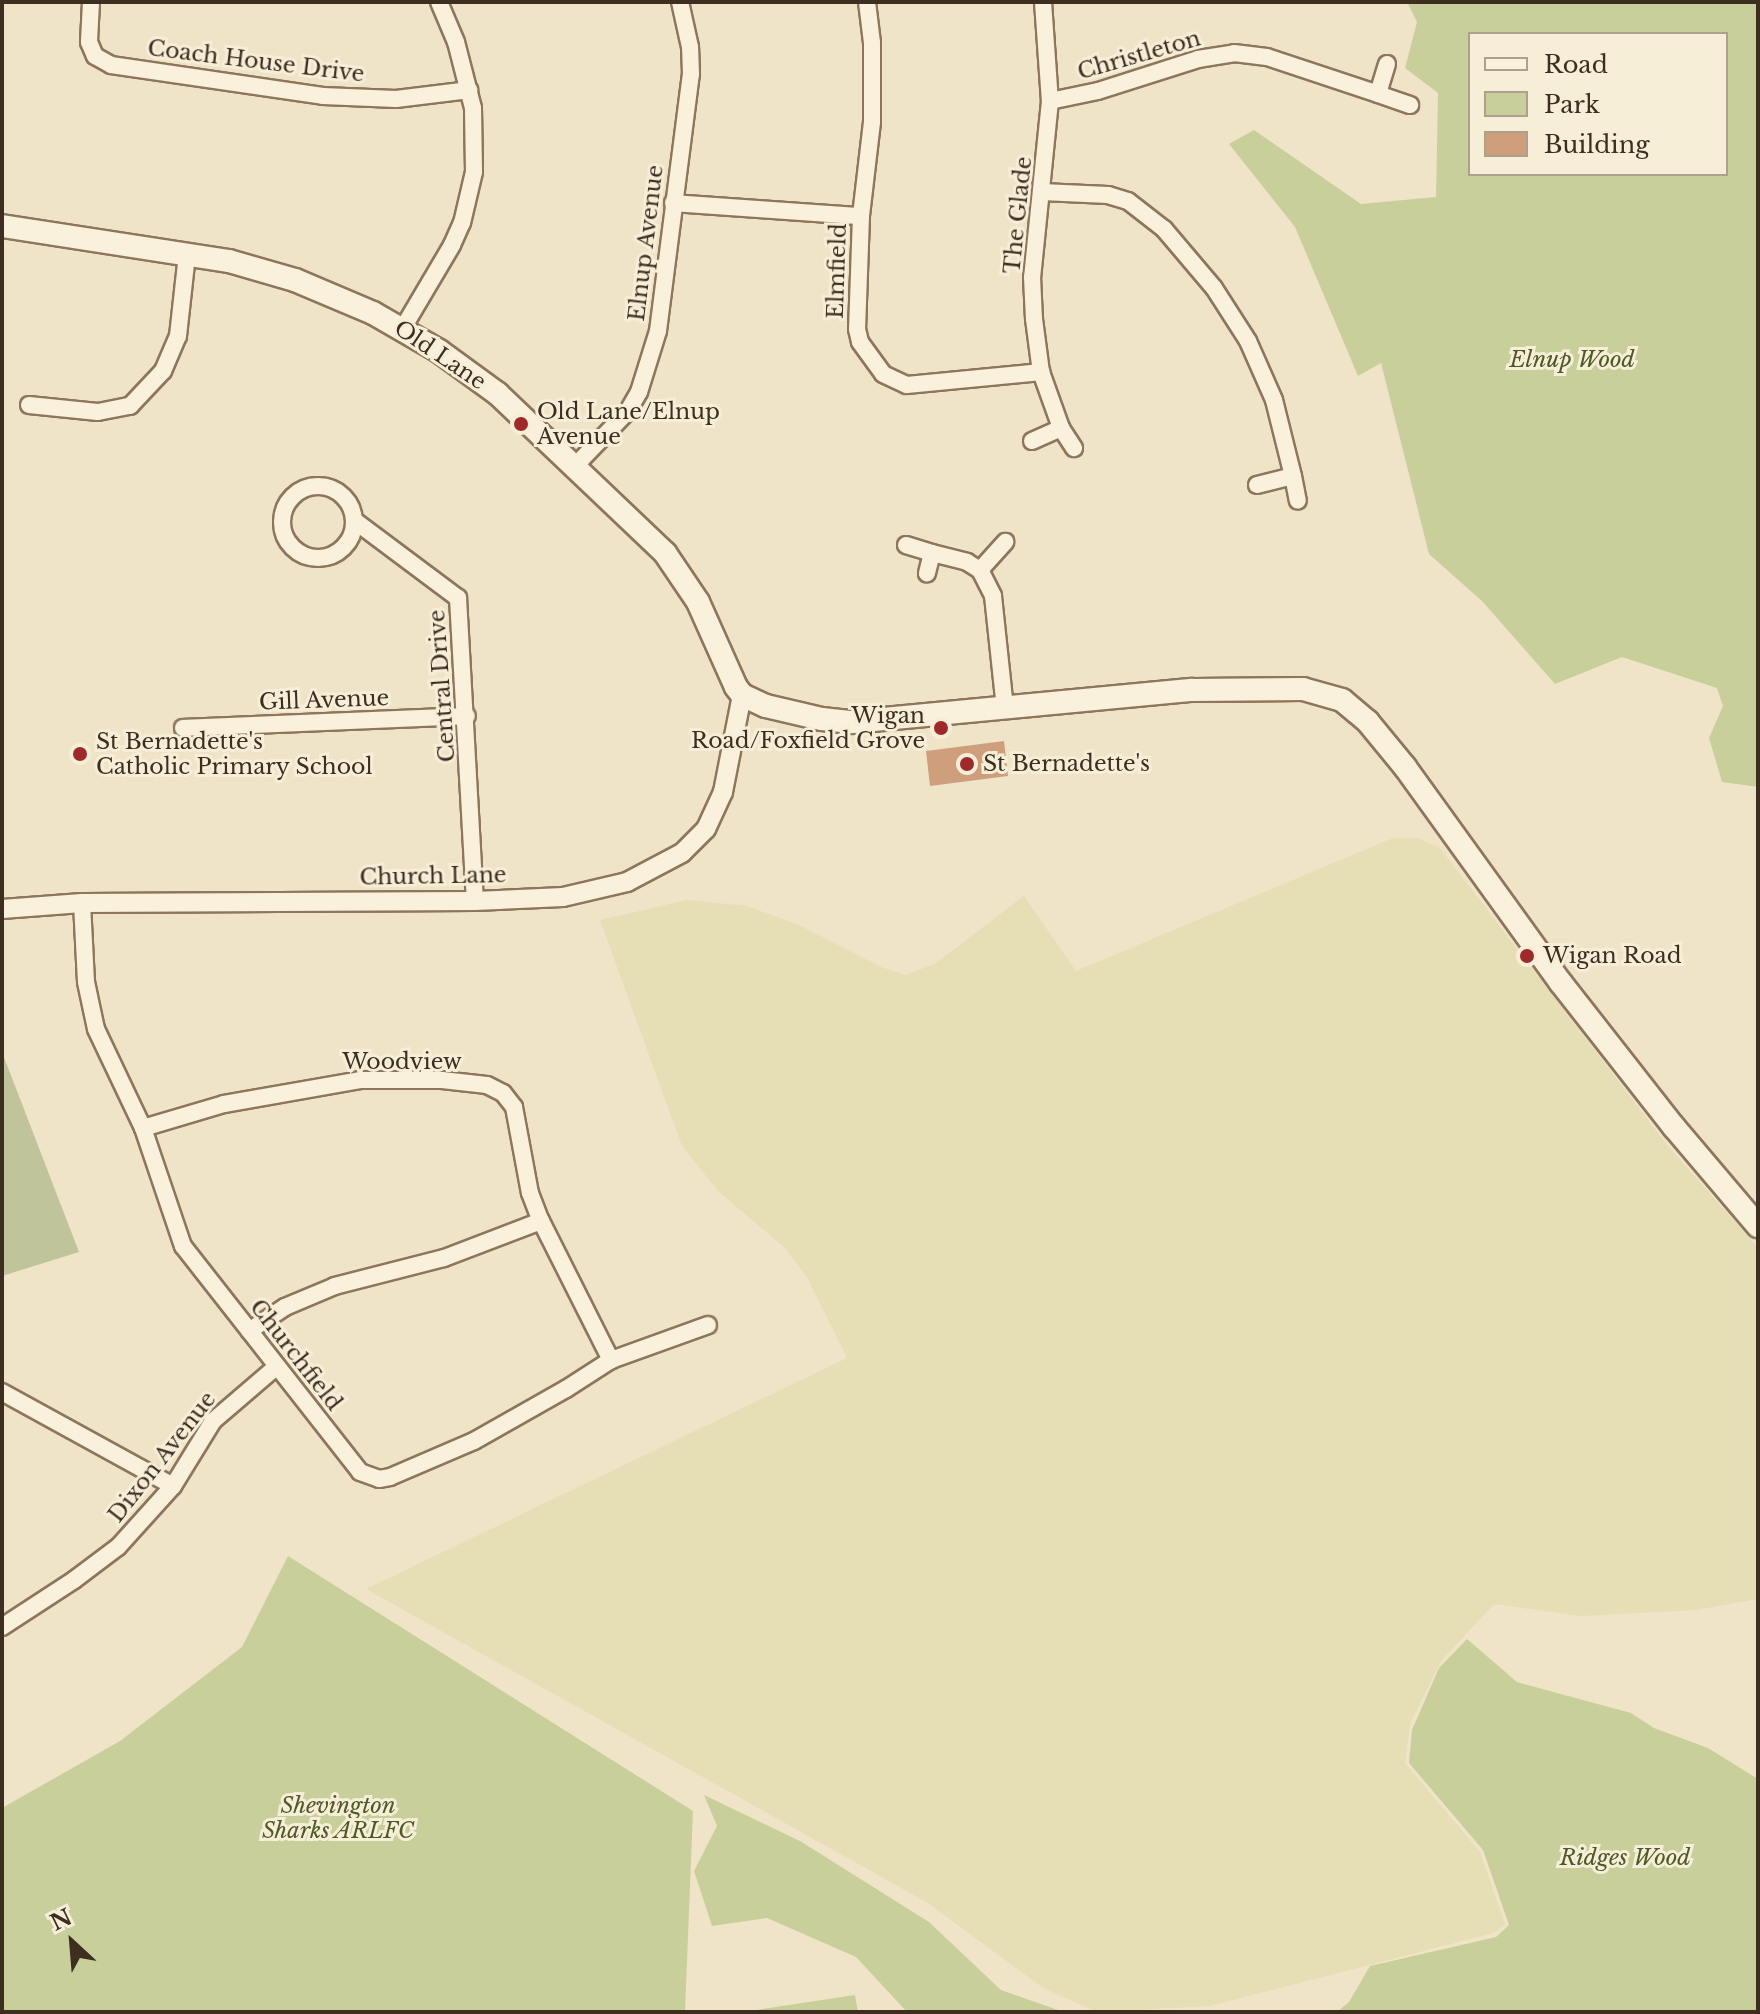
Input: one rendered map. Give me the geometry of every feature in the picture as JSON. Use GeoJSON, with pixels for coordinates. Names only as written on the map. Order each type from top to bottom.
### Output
{"type":"FeatureCollection","features":[{"type":"Feature","properties":{"kind":"main road","name":"Old Lane"},"geometry":{"type":"LineString","coordinates":[[2,226],[187,254],[295,280],[403,328],[468,370],[576,465],[679,571],[742,695]]}},
{"type":"Feature","properties":{"kind":"main road"},"geometry":{"type":"LineString","coordinates":[[742,695],[795,714],[852,722],[1159,693],[1279,688],[1316,691],[1349,705],[1405,767],[1561,983],[1674,1127],[1758,1226]]}},
{"type":"Feature","properties":{"kind":"street","name":"Coach House Drive"},"geometry":{"type":"LineString","coordinates":[[91,2],[89,42],[95,56],[111,65],[323,96],[396,99],[469,90]]}},
{"type":"Feature","properties":{"kind":"street"},"geometry":{"type":"LineString","coordinates":[[403,328],[452,245],[469,196],[476,147],[469,90],[456,42],[439,2]]}},
{"type":"Feature","properties":{"kind":"street","name":"Elnup Avenue"},"geometry":{"type":"LineString","coordinates":[[576,465],[628,411],[648,372],[658,331],[691,74],[690,47],[680,2]]}},
{"type":"Feature","properties":{"kind":"street","name":"Elmfield"},"geometry":{"type":"LineString","coordinates":[[867,2],[872,43],[872,122],[861,216],[857,329],[866,354],[883,374],[907,385],[920,387],[1041,372]]}},
{"type":"Feature","properties":{"kind":"street","name":"The Glade"},"geometry":{"type":"LineString","coordinates":[[1043,2],[1050,101],[1032,277],[1041,372],[1061,428],[1074,448]]}},
{"type":"Feature","properties":{"kind":"street","name":"Christleton"},"geometry":{"type":"LineString","coordinates":[[1050,101],[1098,91],[1198,59],[1234,53],[1267,57],[1410,105]]}},
{"type":"Feature","properties":{"kind":"street"},"geometry":{"type":"LineString","coordinates":[[1378,94],[1387,64]]}},
{"type":"Feature","properties":{"kind":"street"},"geometry":{"type":"LineString","coordinates":[[1042,192],[1108,195],[1128,201],[1145,211],[1174,240],[1214,288],[1248,341],[1274,400],[1298,501]]}},
{"type":"Feature","properties":{"kind":"street"},"geometry":{"type":"LineString","coordinates":[[673,203],[861,216]]}},
{"type":"Feature","properties":{"kind":"street"},"geometry":{"type":"LineString","coordinates":[[29,405],[98,412],[130,406],[163,371],[178,336],[187,254]]}},
{"type":"Feature","properties":{"kind":"street"},"geometry":{"type":"LineString","coordinates":[[1032,441],[1061,428]]}},
{"type":"Feature","properties":{"kind":"street"},"geometry":{"type":"LineString","coordinates":[[1257,485],[1293,476]]}},
{"type":"Feature","properties":{"kind":"street","name":"Central Drive"},"geometry":{"type":"LineString","coordinates":[[355,521],[347,544],[339,552],[316,558],[294,550],[286,540],[281,517],[285,505],[302,488],[326,486],[346,498],[355,521],[458,598],[475,901]]}},
{"type":"Feature","properties":{"kind":"street"},"geometry":{"type":"LineString","coordinates":[[980,570],[1005,542]]}},
{"type":"Feature","properties":{"kind":"street"},"geometry":{"type":"LineString","coordinates":[[906,545],[967,562],[980,570],[993,596],[1005,709]]}},
{"type":"Feature","properties":{"kind":"street"},"geometry":{"type":"LineString","coordinates":[[927,573],[932,553]]}},
{"type":"Feature","properties":{"kind":"street","name":"Church Lane"},"geometry":{"type":"LineString","coordinates":[[2,909],[82,903],[475,901],[584,894],[627,882],[682,853],[706,829],[719,804],[742,695]]}},
{"type":"Feature","properties":{"kind":"street","name":"Gill Avenue"},"geometry":{"type":"LineString","coordinates":[[183,728],[467,716]]}},
{"type":"Feature","properties":{"kind":"street","name":"Churchfield"},"geometry":{"type":"LineString","coordinates":[[82,903],[92,1013],[105,1053],[143,1128],[183,1246],[360,1472],[379,1479],[474,1441],[611,1360],[708,1325]]}},
{"type":"Feature","properties":{"kind":"street","name":"Woodview"},"geometry":{"type":"LineString","coordinates":[[143,1128],[224,1104],[347,1081],[442,1080],[487,1085],[503,1093],[514,1107],[530,1193],[611,1360]]}},
{"type":"Feature","properties":{"kind":"street"},"geometry":{"type":"LineString","coordinates":[[249,1331],[285,1307],[335,1286],[369,1274],[444,1258],[541,1221]]}},
{"type":"Feature","properties":{"kind":"street","name":"Dixon Avenue"},"geometry":{"type":"LineString","coordinates":[[2,1627],[63,1588],[118,1547],[173,1486],[213,1421],[276,1367]]}},
{"type":"Feature","properties":{"kind":"street"},"geometry":{"type":"LineString","coordinates":[[2,1392],[173,1486]]}},
{"type":"Feature","properties":{"kind":"shaded area"},"geometry":{"type":"Polygon","coordinates":[[[1393,838],[1418,838],[1440,848],[1668,1146],[1758,1248],[1758,1599],[1696,1610],[1581,1616],[1494,1604],[1441,1661],[1410,1724],[1405,1763],[1480,1852],[1505,1924],[1494,1933],[1210,2006],[1097,2012],[1043,1988],[928,1903],[366,1589],[847,1358],[807,1277],[785,1248],[718,1191],[682,1146],[600,920],[687,900],[747,906],[799,925],[881,967],[906,975],[936,963],[1024,896],[1076,971],[1393,838]]]}},
{"type":"Feature","properties":{"kind":"green space","name":"Elnup Wood"},"geometry":{"type":"Polygon","coordinates":[[[1407,2],[1758,2],[1758,787],[1722,782],[1709,738],[1723,706],[1717,688],[1622,657],[1555,684],[1482,601],[1429,554],[1381,363],[1358,376],[1295,227],[1229,144],[1254,130],[1361,204],[1436,197],[1438,93],[1405,68],[1417,22],[1407,2]]]}},
{"type":"Feature","properties":{"kind":"green space"},"geometry":{"type":"Polygon","coordinates":[[[2,1052],[79,1252],[2,1276],[2,1052]]]}},
{"type":"Feature","properties":{"kind":"green space","name":"Shevington Sharks ARLFC"},"geometry":{"type":"Polygon","coordinates":[[[288,1556],[693,1811],[685,2012],[2,2012],[2,1808],[120,1741],[242,1647],[288,1556]]]}},
{"type":"Feature","properties":{"kind":"green space","name":"Ridges Wood"},"geometry":{"type":"Polygon","coordinates":[[[1467,1639],[1517,1682],[1631,1713],[1654,1728],[1708,1748],[1758,1779],[1758,2010],[1337,2012],[1349,2002],[1370,1966],[1496,1937],[1509,1925],[1483,1850],[1409,1763],[1412,1730],[1439,1668],[1467,1639]]]}},
{"type":"Feature","properties":{"kind":"green space"},"geometry":{"type":"Polygon","coordinates":[[[704,1795],[800,1841],[929,1922],[1001,1990],[1064,2012],[907,2012],[856,1957],[767,1918],[712,1926],[694,1871],[717,1826],[704,1795]]]}},
{"type":"Feature","properties":{"kind":"green space"},"geometry":{"type":"Polygon","coordinates":[[[855,1995],[858,2012],[743,2012],[855,1995]]]}},
{"type":"Feature","properties":{"kind":"building","name":"St Bernadette's"},"geometry":{"type":"Polygon","coordinates":[[[1004,741],[1008,776],[930,786],[926,751],[1004,741]]]}},
{"type":"Feature","properties":{"kind":"place","name":"Old Lane/Elnup Avenue"},"geometry":{"type":"Point","coordinates":[521,424]}},
{"type":"Feature","properties":{"kind":"place","name":"Wigan Road/Foxfield Grove"},"geometry":{"type":"Point","coordinates":[941,728]}},
{"type":"Feature","properties":{"kind":"place","name":"St Bernadette's Catholic Primary School"},"geometry":{"type":"Point","coordinates":[80,754]}},
{"type":"Feature","properties":{"kind":"place","name":"St Bernadette's"},"geometry":{"type":"Point","coordinates":[967,764]}},
{"type":"Feature","properties":{"kind":"place","name":"Wigan Road"},"geometry":{"type":"Point","coordinates":[1527,956]}}]}
